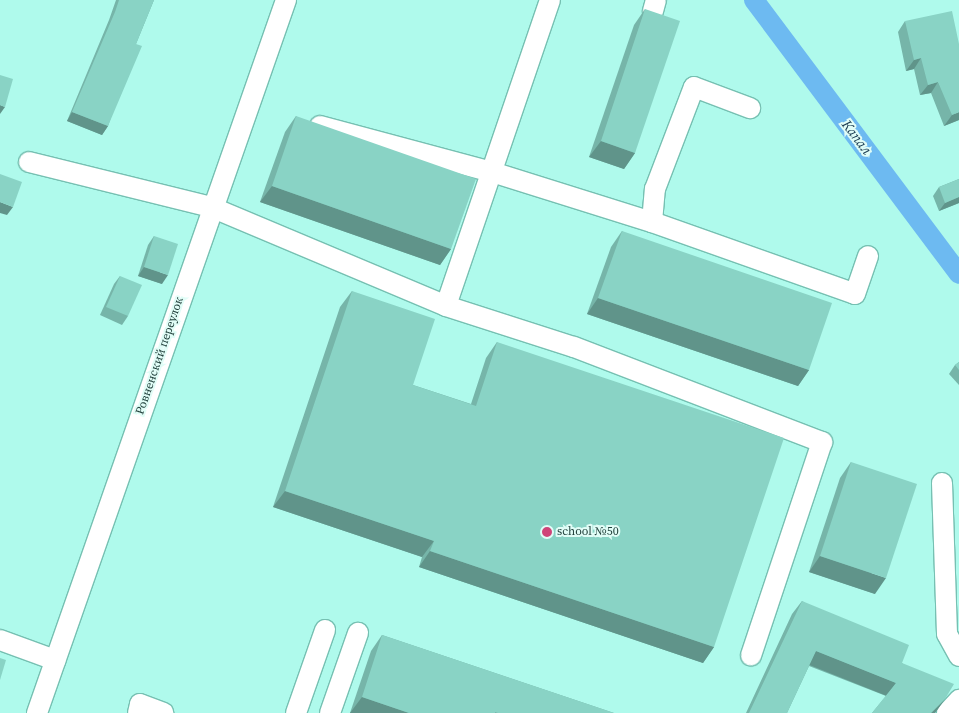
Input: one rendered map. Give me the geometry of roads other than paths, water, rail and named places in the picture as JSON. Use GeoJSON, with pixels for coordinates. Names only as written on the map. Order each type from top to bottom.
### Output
{"type":"FeatureCollection","features":[{"type":"Feature","properties":{"kind":"street","name":"Ровненский переулок"},"geometry":{"type":"LineString","coordinates":[[37,713],[211,207],[286,0]]}},
{"type":"Feature","properties":{"kind":"street"},"geometry":{"type":"LineString","coordinates":[[446,306],[550,0]]}},
{"type":"Feature","properties":{"kind":"street"},"geometry":{"type":"LineString","coordinates":[[652,222],[655,189],[694,87],[750,108]]}},
{"type":"Feature","properties":{"kind":"street"},"geometry":{"type":"LineString","coordinates":[[298,121],[492,172],[652,222],[855,294],[868,256]]}},
{"type":"Feature","properties":{"kind":"street"},"geometry":{"type":"LineString","coordinates":[[29,162],[211,207],[446,306],[574,347],[822,442],[751,655]]}},
{"type":"Feature","properties":{"kind":"street"},"geometry":{"type":"LineString","coordinates":[[942,483],[948,634],[959,656]]}},
{"type":"Feature","properties":{"kind":"street"},"geometry":{"type":"LineString","coordinates":[[296,713],[325,630]]}},
{"type":"Feature","properties":{"kind":"street"},"geometry":{"type":"LineString","coordinates":[[330,713],[358,634]]}},
{"type":"Feature","properties":{"kind":"street"},"geometry":{"type":"LineString","coordinates":[[0,640],[55,660]]}},
{"type":"Feature","properties":{"kind":"street"},"geometry":{"type":"LineString","coordinates":[[947,713],[959,700]]}},
{"type":"Feature","properties":{"kind":"street"},"geometry":{"type":"LineString","coordinates":[[138,713],[140,704],[163,713]]}},
{"type":"Feature","properties":{"kind":"waterway","name":"Капал"},"geometry":{"type":"LineString","coordinates":[[754,0],[959,274]]}},
{"type":"Feature","properties":{"kind":"place","name":"school №50"},"geometry":{"type":"Point","coordinates":[547,532]}}]}
